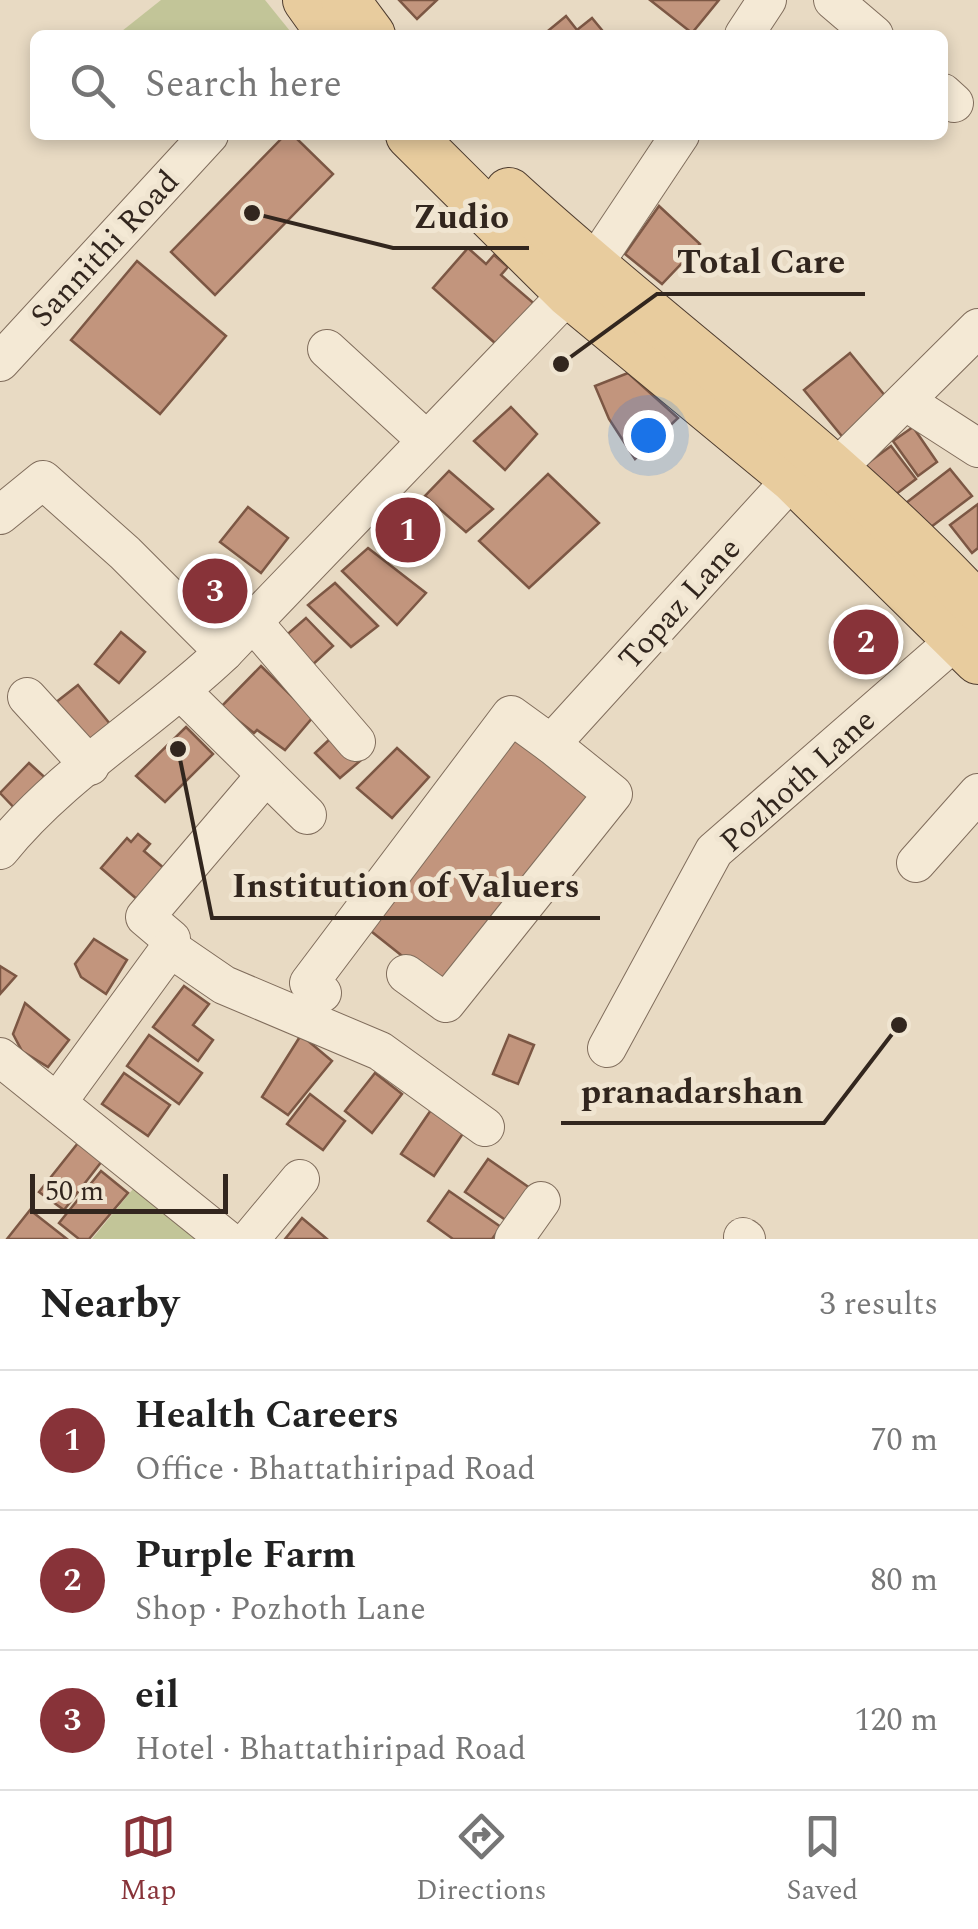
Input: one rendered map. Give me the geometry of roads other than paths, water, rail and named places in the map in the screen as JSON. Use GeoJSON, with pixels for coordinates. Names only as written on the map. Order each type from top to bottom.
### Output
{"type":"FeatureCollection","features":[{"type":"Feature","properties":{"kind":"main road"},"geometry":{"type":"LineString","coordinates":[[416,140],[815,473],[971,635]]}},
{"type":"Feature","properties":{"kind":"main road"},"geometry":{"type":"LineString","coordinates":[[453,140],[580,280]]}},
{"type":"Feature","properties":{"kind":"street"},"geometry":{"type":"LineString","coordinates":[[747,30],[767,0]]}},
{"type":"Feature","properties":{"kind":"street"},"geometry":{"type":"LineString","coordinates":[[832,0],[868,30]]}},
{"type":"Feature","properties":{"kind":"street","name":"Sannithi Road"},"geometry":{"type":"LineString","coordinates":[[0,362],[203,140]]}},
{"type":"Feature","properties":{"kind":"street"},"geometry":{"type":"LineString","coordinates":[[0,850],[17,829],[182,692],[224,652],[580,280],[677,140]]}},
{"type":"Feature","properties":{"kind":"street","name":"Topaz Lane"},"geometry":{"type":"LineString","coordinates":[[558,736],[815,473],[905,401],[978,330]]}},
{"type":"Feature","properties":{"kind":"street"},"geometry":{"type":"LineString","coordinates":[[327,349],[426,440]]}},
{"type":"Feature","properties":{"kind":"street"},"geometry":{"type":"LineString","coordinates":[[905,401],[978,448]]}},
{"type":"Feature","properties":{"kind":"street"},"geometry":{"type":"LineString","coordinates":[[0,515],[44,480],[224,652]]}},
{"type":"Feature","properties":{"kind":"street"},"geometry":{"type":"LineString","coordinates":[[252,621],[356,742]]}},
{"type":"Feature","properties":{"kind":"street","name":"Pozhoth Lane"},"geometry":{"type":"LineString","coordinates":[[606,1048],[714,852],[971,635]]}},
{"type":"Feature","properties":{"kind":"street"},"geometry":{"type":"LineString","coordinates":[[182,692],[307,815]]}},
{"type":"Feature","properties":{"kind":"street"},"geometry":{"type":"LineString","coordinates":[[27,696],[90,766]]}},
{"type":"Feature","properties":{"kind":"street"},"geometry":{"type":"LineString","coordinates":[[322,993],[309,983],[511,715],[558,736],[613,794],[446,1003],[406,974]]}},
{"type":"Feature","properties":{"kind":"street"},"geometry":{"type":"LineString","coordinates":[[59,1100],[170,948],[171,939],[145,918],[266,775]]}},
{"type":"Feature","properties":{"kind":"street"},"geometry":{"type":"LineString","coordinates":[[916,863],[978,793]]}},
{"type":"Feature","properties":{"kind":"street"},"geometry":{"type":"LineString","coordinates":[[170,948],[224,985],[380,1051],[485,1127]]}},
{"type":"Feature","properties":{"kind":"street"},"geometry":{"type":"LineString","coordinates":[[0,1057],[59,1100],[226,1239]]}},
{"type":"Feature","properties":{"kind":"street"},"geometry":{"type":"LineString","coordinates":[[250,1239],[300,1180]]}},
{"type":"Feature","properties":{"kind":"street"},"geometry":{"type":"LineString","coordinates":[[514,1239],[541,1201]]}},
{"type":"Feature","properties":{"kind":"place","name":"Zudio"},"geometry":{"type":"Point","coordinates":[252,213]}},
{"type":"Feature","properties":{"kind":"place","name":"Total Care"},"geometry":{"type":"Point","coordinates":[561,364]}},
{"type":"Feature","properties":{"kind":"place","name":"Health Careers"},"geometry":{"type":"Point","coordinates":[408,530]}},
{"type":"Feature","properties":{"kind":"place","name":"eil"},"geometry":{"type":"Point","coordinates":[215,591]}},
{"type":"Feature","properties":{"kind":"place","name":"Purple Farm"},"geometry":{"type":"Point","coordinates":[866,642]}},
{"type":"Feature","properties":{"kind":"place","name":"Institution of Valuers"},"geometry":{"type":"Point","coordinates":[178,749]}},
{"type":"Feature","properties":{"kind":"place","name":"pranadarshan"},"geometry":{"type":"Point","coordinates":[899,1025]}}]}
